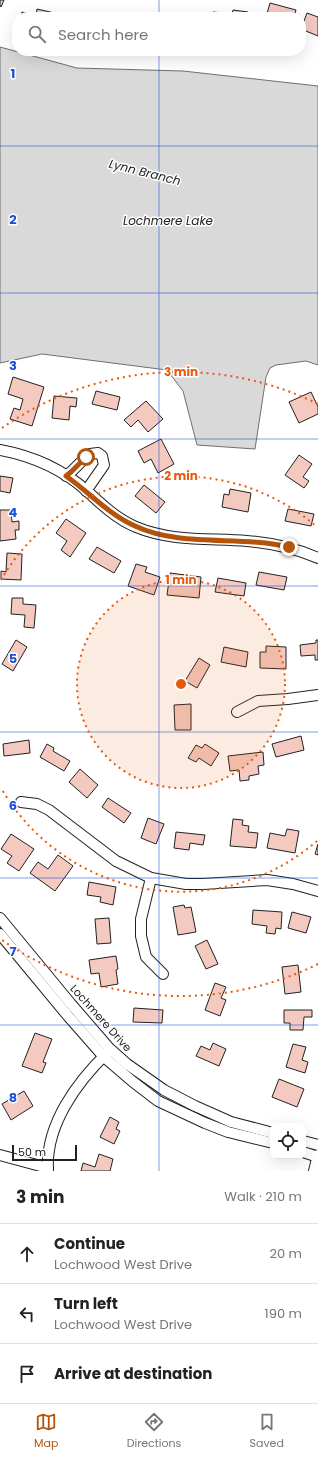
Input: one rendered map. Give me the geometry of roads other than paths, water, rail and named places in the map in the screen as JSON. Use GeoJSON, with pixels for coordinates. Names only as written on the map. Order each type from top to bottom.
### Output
{"type":"FeatureCollection","features":[{"type":"Feature","properties":{"kind":"street"},"geometry":{"type":"LineString","coordinates":[[0,450],[31,458],[48,465],[66,476],[123,520],[160,535],[267,543],[289,547],[318,558]]}},
{"type":"Feature","properties":{"kind":"street"},"geometry":{"type":"LineString","coordinates":[[66,476],[90,454],[98,453],[102,456],[104,465],[86,491]]}},
{"type":"Feature","properties":{"kind":"street"},"geometry":{"type":"LineString","coordinates":[[237,712],[258,701],[318,695]]}},
{"type":"Feature","properties":{"kind":"street"},"geometry":{"type":"LineString","coordinates":[[21,802],[37,804],[49,810],[116,861],[150,878],[186,884],[267,880],[293,884],[318,891]]}},
{"type":"Feature","properties":{"kind":"street"},"geometry":{"type":"LineString","coordinates":[[150,878],[141,919],[141,936],[146,957],[163,974]]}},
{"type":"Feature","properties":{"kind":"street","name":"Lochmere Drive"},"geometry":{"type":"LineString","coordinates":[[0,918],[71,1004],[111,1049],[127,1064],[164,1090],[195,1106],[231,1122],[270,1132]]}},
{"type":"Feature","properties":{"kind":"street","name":"Lochmere Drive"},"geometry":{"type":"LineString","coordinates":[[0,934],[104,1057],[132,1082],[158,1100],[205,1124],[228,1132],[270,1142]]}},
{"type":"Feature","properties":{"kind":"street"},"geometry":{"type":"LineString","coordinates":[[0,1155],[48,1169],[52,1139],[62,1112],[70,1098],[111,1049]]}},
{"type":"Feature","properties":{"kind":"street"},"geometry":{"type":"LineString","coordinates":[[306,1142],[318,1146]]}},
{"type":"Feature","properties":{"kind":"street"},"geometry":{"type":"LineString","coordinates":[[306,1153],[318,1156],[314,1171]]}},
{"type":"Feature","properties":{"kind":"water","name":"Lochmere Lake"},"geometry":{"type":"Polygon","coordinates":[[[0,47],[12,50],[12,56],[33,56],[77,68],[183,71],[318,86],[318,365],[306,361],[276,365],[270,368],[266,377],[255,449],[197,445],[183,391],[167,370],[42,354],[0,363],[0,47]]]}},
{"type":"Feature","properties":{"kind":"water label","name":"Lynn Branch"},"geometry":{"type":"Point","coordinates":[145,172]}}]}
